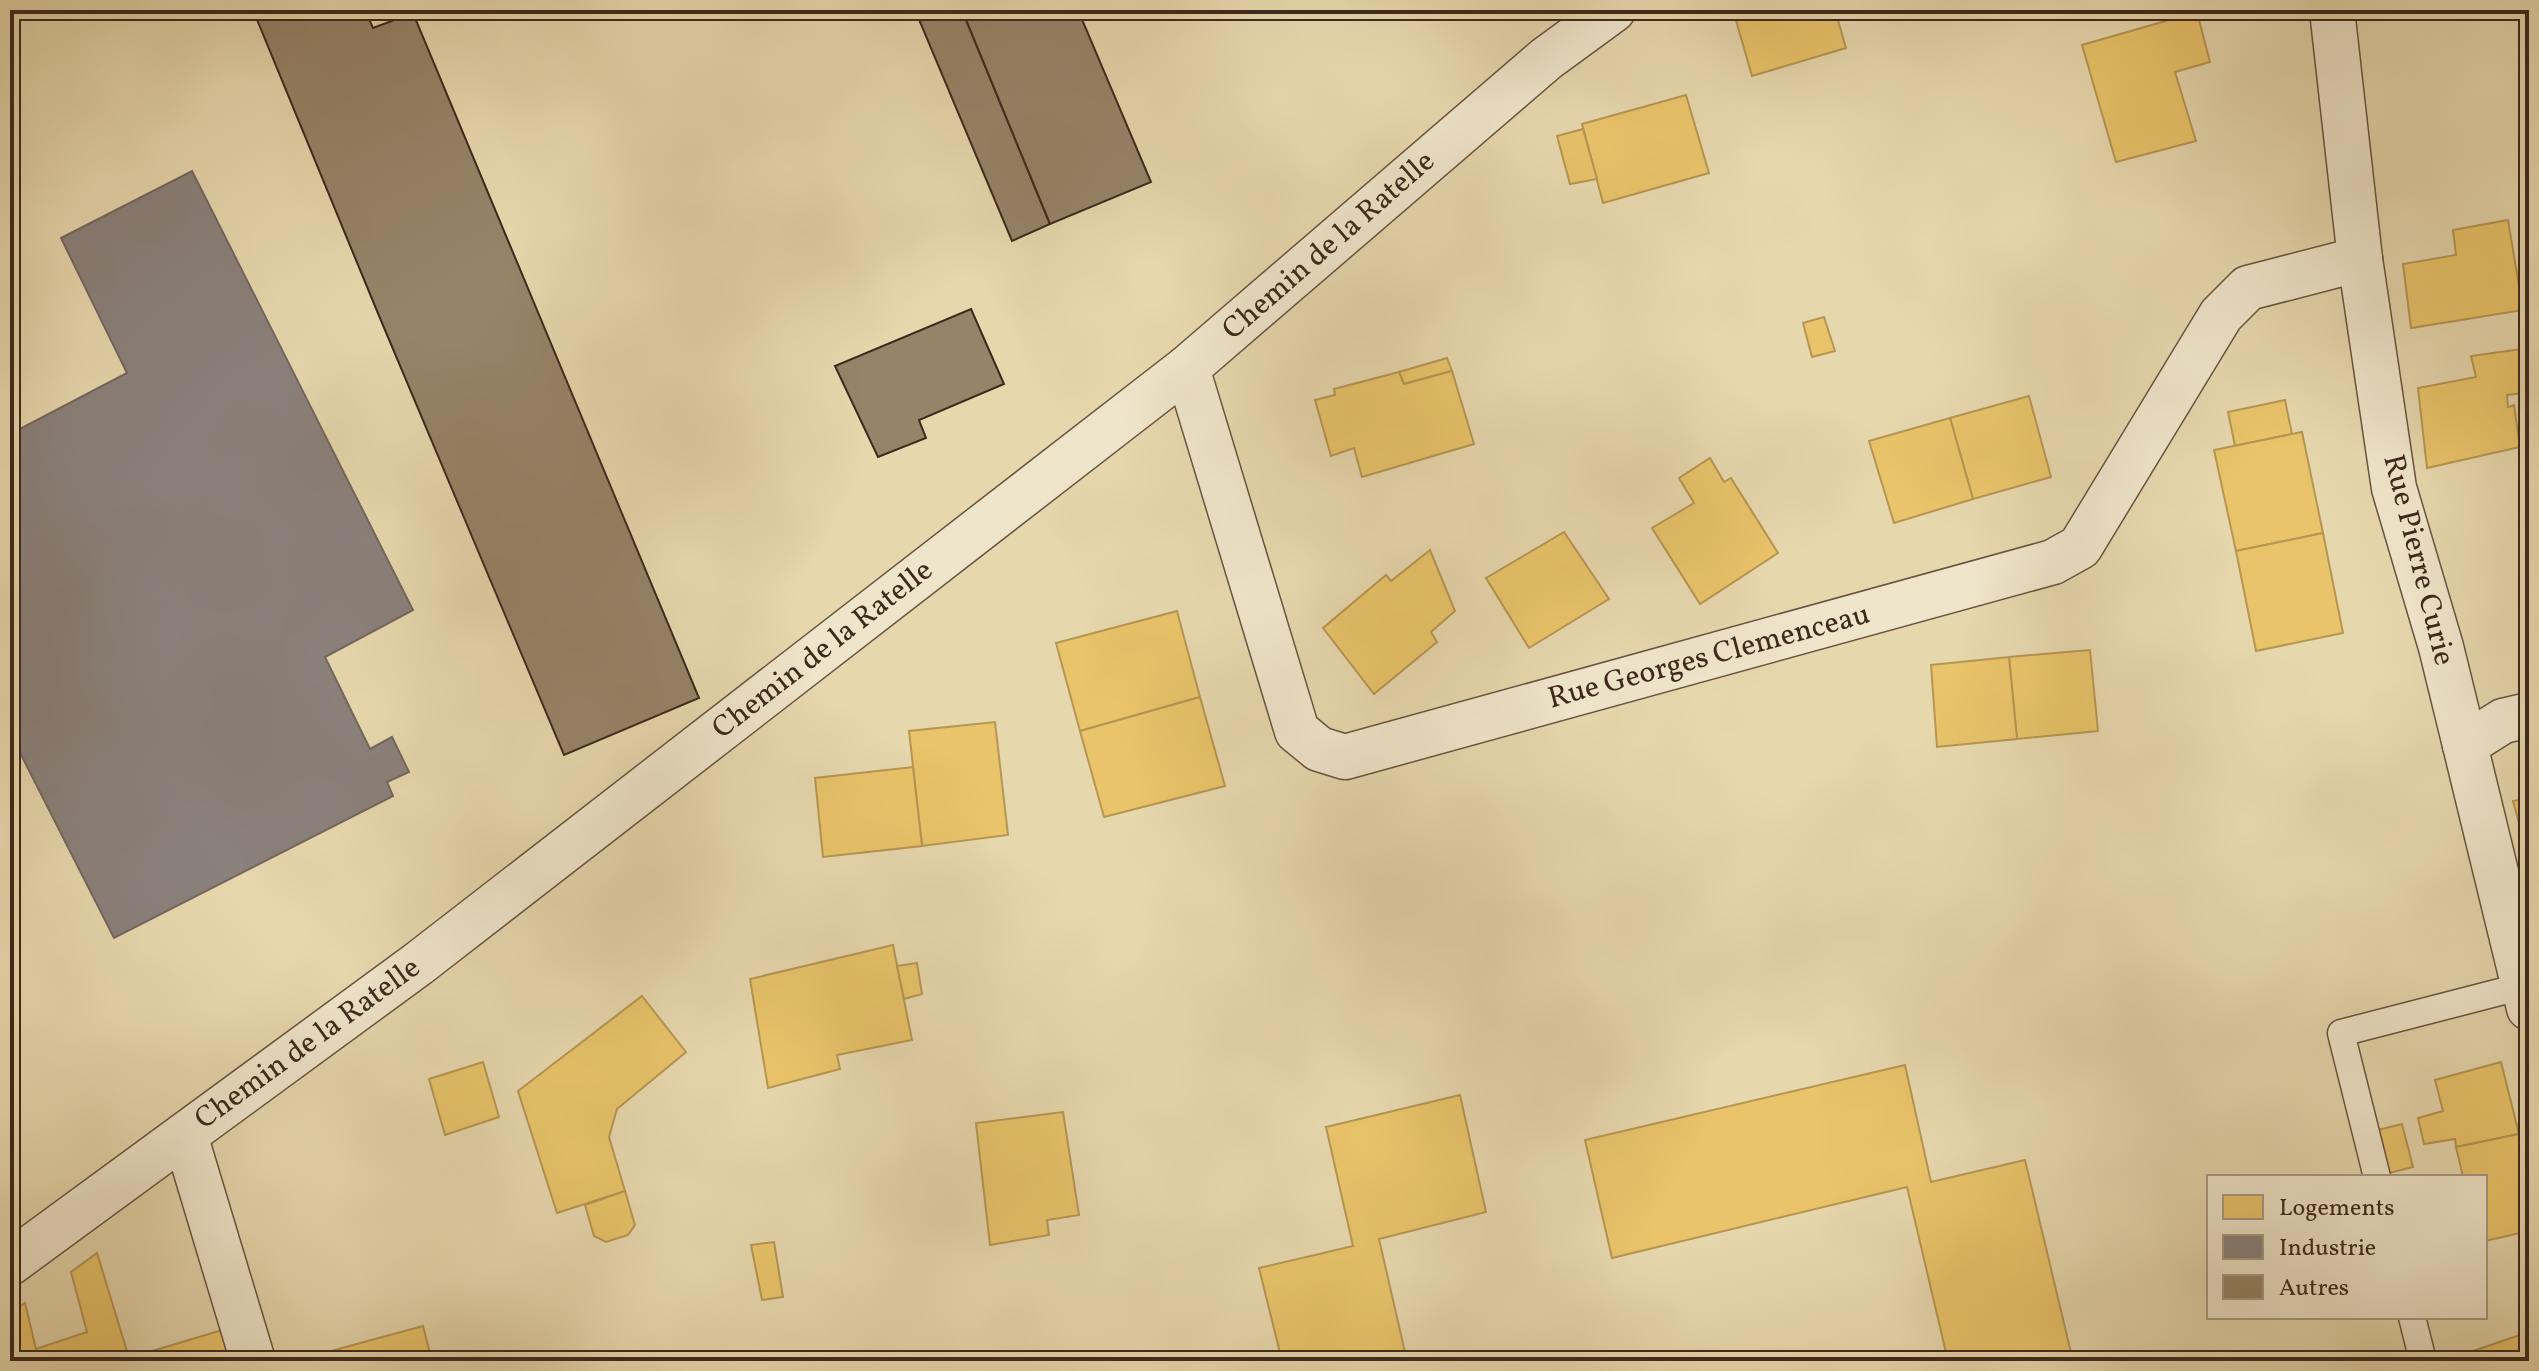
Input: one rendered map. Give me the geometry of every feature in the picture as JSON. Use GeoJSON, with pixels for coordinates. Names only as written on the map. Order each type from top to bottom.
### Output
{"type":"FeatureCollection","features":[{"type":"Feature","properties":{"kind":"street","name":"Chemin de la Ratelle"},"geometry":{"type":"LineString","coordinates":[[10,1263],[418,964],[1187,368],[1546,59],[1613,10]]}},
{"type":"Feature","properties":{"kind":"street","name":"Rue Pierre Curie"},"geometry":{"type":"LineString","coordinates":[[2332,10],[2360,259],[2394,488],[2441,647],[2526,997]]}},
{"type":"Feature","properties":{"kind":"street","name":"Rue Georges Clemenceau"},"geometry":{"type":"LineString","coordinates":[[1187,368],[1297,731],[1319,749],[1345,757],[2053,562],[2080,547],[2221,315],[2248,288],[2360,259]]}},
{"type":"Feature","properties":{"kind":"street"},"geometry":{"type":"LineString","coordinates":[[2465,745],[2503,721],[2529,715]]}},
{"type":"Feature","properties":{"kind":"street"},"geometry":{"type":"LineString","coordinates":[[185,1135],[253,1361]]}},
{"type":"Feature","properties":{"kind":"lane"},"geometry":{"type":"LineString","coordinates":[[2376,1175],[2341,1033],[2526,997]]}},
{"type":"Feature","properties":{"kind":"lane"},"geometry":{"type":"LineString","coordinates":[[2412,1319],[2423,1361]]}},
{"type":"Feature","properties":{"kind":"building: Logements"},"geometry":{"type":"Polygon","coordinates":[[[1733,10],[1835,10],[1846,48],[1752,76],[1733,10]]]}},
{"type":"Feature","properties":{"kind":"building: Logements"},"geometry":{"type":"Polygon","coordinates":[[[2197,12],[2210,62],[2175,72],[2196,141],[2116,162],[2082,45],[2197,12]]]}},
{"type":"Feature","properties":{"kind":"building: Logements"},"geometry":{"type":"Polygon","coordinates":[[[1686,95],[1709,173],[1603,203],[1582,124],[1686,95]]]}},
{"type":"Feature","properties":{"kind":"building: Logements"},"geometry":{"type":"Polygon","coordinates":[[[1583,129],[1597,179],[1570,184],[1557,136],[1583,129]]]}},
{"type":"Feature","properties":{"kind":"building: Logements"},"geometry":{"type":"Polygon","coordinates":[[[2508,220],[2523,310],[2411,328],[2403,264],[2456,255],[2453,230],[2508,220]]]}},
{"type":"Feature","properties":{"kind":"building: Logements"},"geometry":{"type":"Polygon","coordinates":[[[1824,317],[1835,351],[1812,357],[1803,323],[1824,317]]]}},
{"type":"Feature","properties":{"kind":"building: Logements"},"geometry":{"type":"Polygon","coordinates":[[[2529,348],[2529,426],[2524,393],[2507,395],[2508,407],[2514,405],[2520,447],[2427,468],[2418,388],[2476,377],[2471,356],[2529,348]]]}},
{"type":"Feature","properties":{"kind":"building: Logements"},"geometry":{"type":"Polygon","coordinates":[[[1447,358],[1452,371],[1404,384],[1399,372],[1447,358]]]}},
{"type":"Feature","properties":{"kind":"building: Logements"},"geometry":{"type":"Polygon","coordinates":[[[1452,371],[1474,444],[1362,477],[1354,448],[1331,456],[1315,400],[1335,395],[1334,389],[1399,372],[1404,384],[1452,371]]]}},
{"type":"Feature","properties":{"kind":"building: Logements"},"geometry":{"type":"Polygon","coordinates":[[[2029,396],[2051,477],[1973,499],[1950,418],[2029,396]]]}},
{"type":"Feature","properties":{"kind":"building: Logements"},"geometry":{"type":"Polygon","coordinates":[[[2285,400],[2292,434],[2235,446],[2228,412],[2285,400]]]}},
{"type":"Feature","properties":{"kind":"building: Logements"},"geometry":{"type":"Polygon","coordinates":[[[1950,418],[1973,499],[1894,523],[1869,441],[1950,418]]]}},
{"type":"Feature","properties":{"kind":"building: Logements"},"geometry":{"type":"Polygon","coordinates":[[[2302,432],[2323,533],[2236,551],[2214,450],[2302,432]]]}},
{"type":"Feature","properties":{"kind":"building: Logements"},"geometry":{"type":"Polygon","coordinates":[[[1710,458],[1724,482],[1731,478],[1778,553],[1700,604],[1652,528],[1694,503],[1679,478],[1710,458]]]}},
{"type":"Feature","properties":{"kind":"building: Logements"},"geometry":{"type":"Polygon","coordinates":[[[1564,532],[1609,599],[1529,648],[1486,578],[1564,532]]]}},
{"type":"Feature","properties":{"kind":"building: Logements"},"geometry":{"type":"Polygon","coordinates":[[[2323,533],[2343,633],[2256,651],[2236,551],[2323,533]]]}},
{"type":"Feature","properties":{"kind":"building: Logements"},"geometry":{"type":"Polygon","coordinates":[[[1430,550],[1455,611],[1431,632],[1437,642],[1374,694],[1323,628],[1386,575],[1391,581],[1430,550]]]}},
{"type":"Feature","properties":{"kind":"building: Logements"},"geometry":{"type":"Polygon","coordinates":[[[1177,611],[1200,697],[1080,731],[1056,643],[1177,611]]]}},
{"type":"Feature","properties":{"kind":"building: Logements"},"geometry":{"type":"Polygon","coordinates":[[[2090,650],[2098,731],[2017,739],[2009,657],[2090,650]]]}},
{"type":"Feature","properties":{"kind":"building: Logements"},"geometry":{"type":"Polygon","coordinates":[[[2009,657],[2017,739],[1937,747],[1931,665],[2009,657]]]}},
{"type":"Feature","properties":{"kind":"building: Logements"},"geometry":{"type":"Polygon","coordinates":[[[1200,697],[1225,786],[1104,817],[1080,731],[1200,697]]]}},
{"type":"Feature","properties":{"kind":"building: Logements"},"geometry":{"type":"Polygon","coordinates":[[[995,722],[1008,835],[922,846],[909,731],[995,722]]]}},
{"type":"Feature","properties":{"kind":"building: Logements"},"geometry":{"type":"Polygon","coordinates":[[[913,767],[922,846],[823,857],[815,778],[913,767]]]}},
{"type":"Feature","properties":{"kind":"building: Logements"},"geometry":{"type":"Polygon","coordinates":[[[2529,798],[2529,860],[2513,801],[2529,798]]]}},
{"type":"Feature","properties":{"kind":"building: Logements"},"geometry":{"type":"Polygon","coordinates":[[[893,945],[912,1040],[837,1055],[840,1069],[768,1088],[750,979],[893,945]]]}},
{"type":"Feature","properties":{"kind":"building: Logements"},"geometry":{"type":"Polygon","coordinates":[[[917,963],[922,994],[904,999],[897,966],[917,963]]]}},
{"type":"Feature","properties":{"kind":"building: Logements"},"geometry":{"type":"Polygon","coordinates":[[[642,996],[686,1052],[617,1109],[609,1137],[625,1191],[557,1213],[518,1091],[642,996]]]}},
{"type":"Feature","properties":{"kind":"building: Logements"},"geometry":{"type":"Polygon","coordinates":[[[483,1062],[499,1117],[445,1135],[429,1079],[483,1062]]]}},
{"type":"Feature","properties":{"kind":"building: Logements"},"geometry":{"type":"Polygon","coordinates":[[[2501,1062],[2519,1134],[2456,1147],[2455,1139],[2424,1144],[2418,1118],[2443,1111],[2435,1080],[2501,1062]]]}},
{"type":"Feature","properties":{"kind":"building: Logements"},"geometry":{"type":"Polygon","coordinates":[[[1905,1065],[1931,1182],[2025,1160],[2073,1361],[1948,1361],[1907,1187],[1612,1258],[1585,1140],[1905,1065]]]}},
{"type":"Feature","properties":{"kind":"building: Logements"},"geometry":{"type":"Polygon","coordinates":[[[1460,1095],[1486,1212],[1379,1239],[1407,1361],[1282,1361],[1259,1268],[1353,1246],[1326,1127],[1460,1095]]]}},
{"type":"Feature","properties":{"kind":"building: Logements"},"geometry":{"type":"Polygon","coordinates":[[[1063,1112],[1079,1215],[1047,1220],[1049,1235],[990,1245],[976,1123],[1063,1112]]]}},
{"type":"Feature","properties":{"kind":"building: Logements"},"geometry":{"type":"Polygon","coordinates":[[[2402,1124],[2413,1167],[2389,1173],[2378,1130],[2402,1124]]]}},
{"type":"Feature","properties":{"kind":"building: Logements"},"geometry":{"type":"Polygon","coordinates":[[[2519,1134],[2529,1177],[2529,1231],[2487,1241],[2487,1175],[2463,1175],[2456,1147],[2519,1134]]]}},
{"type":"Feature","properties":{"kind":"building: Logements"},"geometry":{"type":"Polygon","coordinates":[[[625,1191],[635,1225],[628,1235],[606,1242],[594,1236],[585,1205],[625,1191]]]}},
{"type":"Feature","properties":{"kind":"building: Logements"},"geometry":{"type":"Polygon","coordinates":[[[774,1242],[783,1297],[762,1300],[751,1245],[774,1242]]]}},
{"type":"Feature","properties":{"kind":"building: Logements"},"geometry":{"type":"Polygon","coordinates":[[[97,1253],[130,1361],[10,1361],[10,1313],[25,1303],[36,1349],[87,1332],[71,1272],[97,1253]]]}},
{"type":"Feature","properties":{"kind":"building: Logements"},"geometry":{"type":"Polygon","coordinates":[[[423,1326],[432,1361],[334,1361],[331,1351],[423,1326]]]}},
{"type":"Feature","properties":{"kind":"building: Logements"},"geometry":{"type":"Polygon","coordinates":[[[222,1330],[231,1361],[130,1361],[129,1358],[222,1330]]]}},
{"type":"Feature","properties":{"kind":"building: Logements"},"geometry":{"type":"Polygon","coordinates":[[[2529,1332],[2529,1361],[2473,1361],[2470,1352],[2529,1332]]]}},
{"type":"Feature","properties":{"kind":"building: Industrie"},"geometry":{"type":"Polygon","coordinates":[[[192,171],[413,610],[325,657],[370,749],[392,737],[409,772],[387,782],[393,796],[114,938],[10,733],[10,434],[127,373],[61,238],[192,171]]]}},
{"type":"Feature","properties":{"kind":"building: Autres"},"geometry":{"type":"Polygon","coordinates":[[[253,10],[365,10],[373,28],[413,13],[699,698],[564,755],[253,10]]]}},
{"type":"Feature","properties":{"kind":"building: Autres"},"geometry":{"type":"Polygon","coordinates":[[[915,10],[962,10],[1050,224],[1012,241],[915,10]]]}},
{"type":"Feature","properties":{"kind":"building: Autres"},"geometry":{"type":"Polygon","coordinates":[[[962,10],[1078,10],[1151,182],[1050,224],[962,10]]]}},
{"type":"Feature","properties":{"kind":"building: Autres"},"geometry":{"type":"Polygon","coordinates":[[[971,309],[1004,384],[919,420],[926,438],[878,457],[835,366],[971,309]]]}}]}
